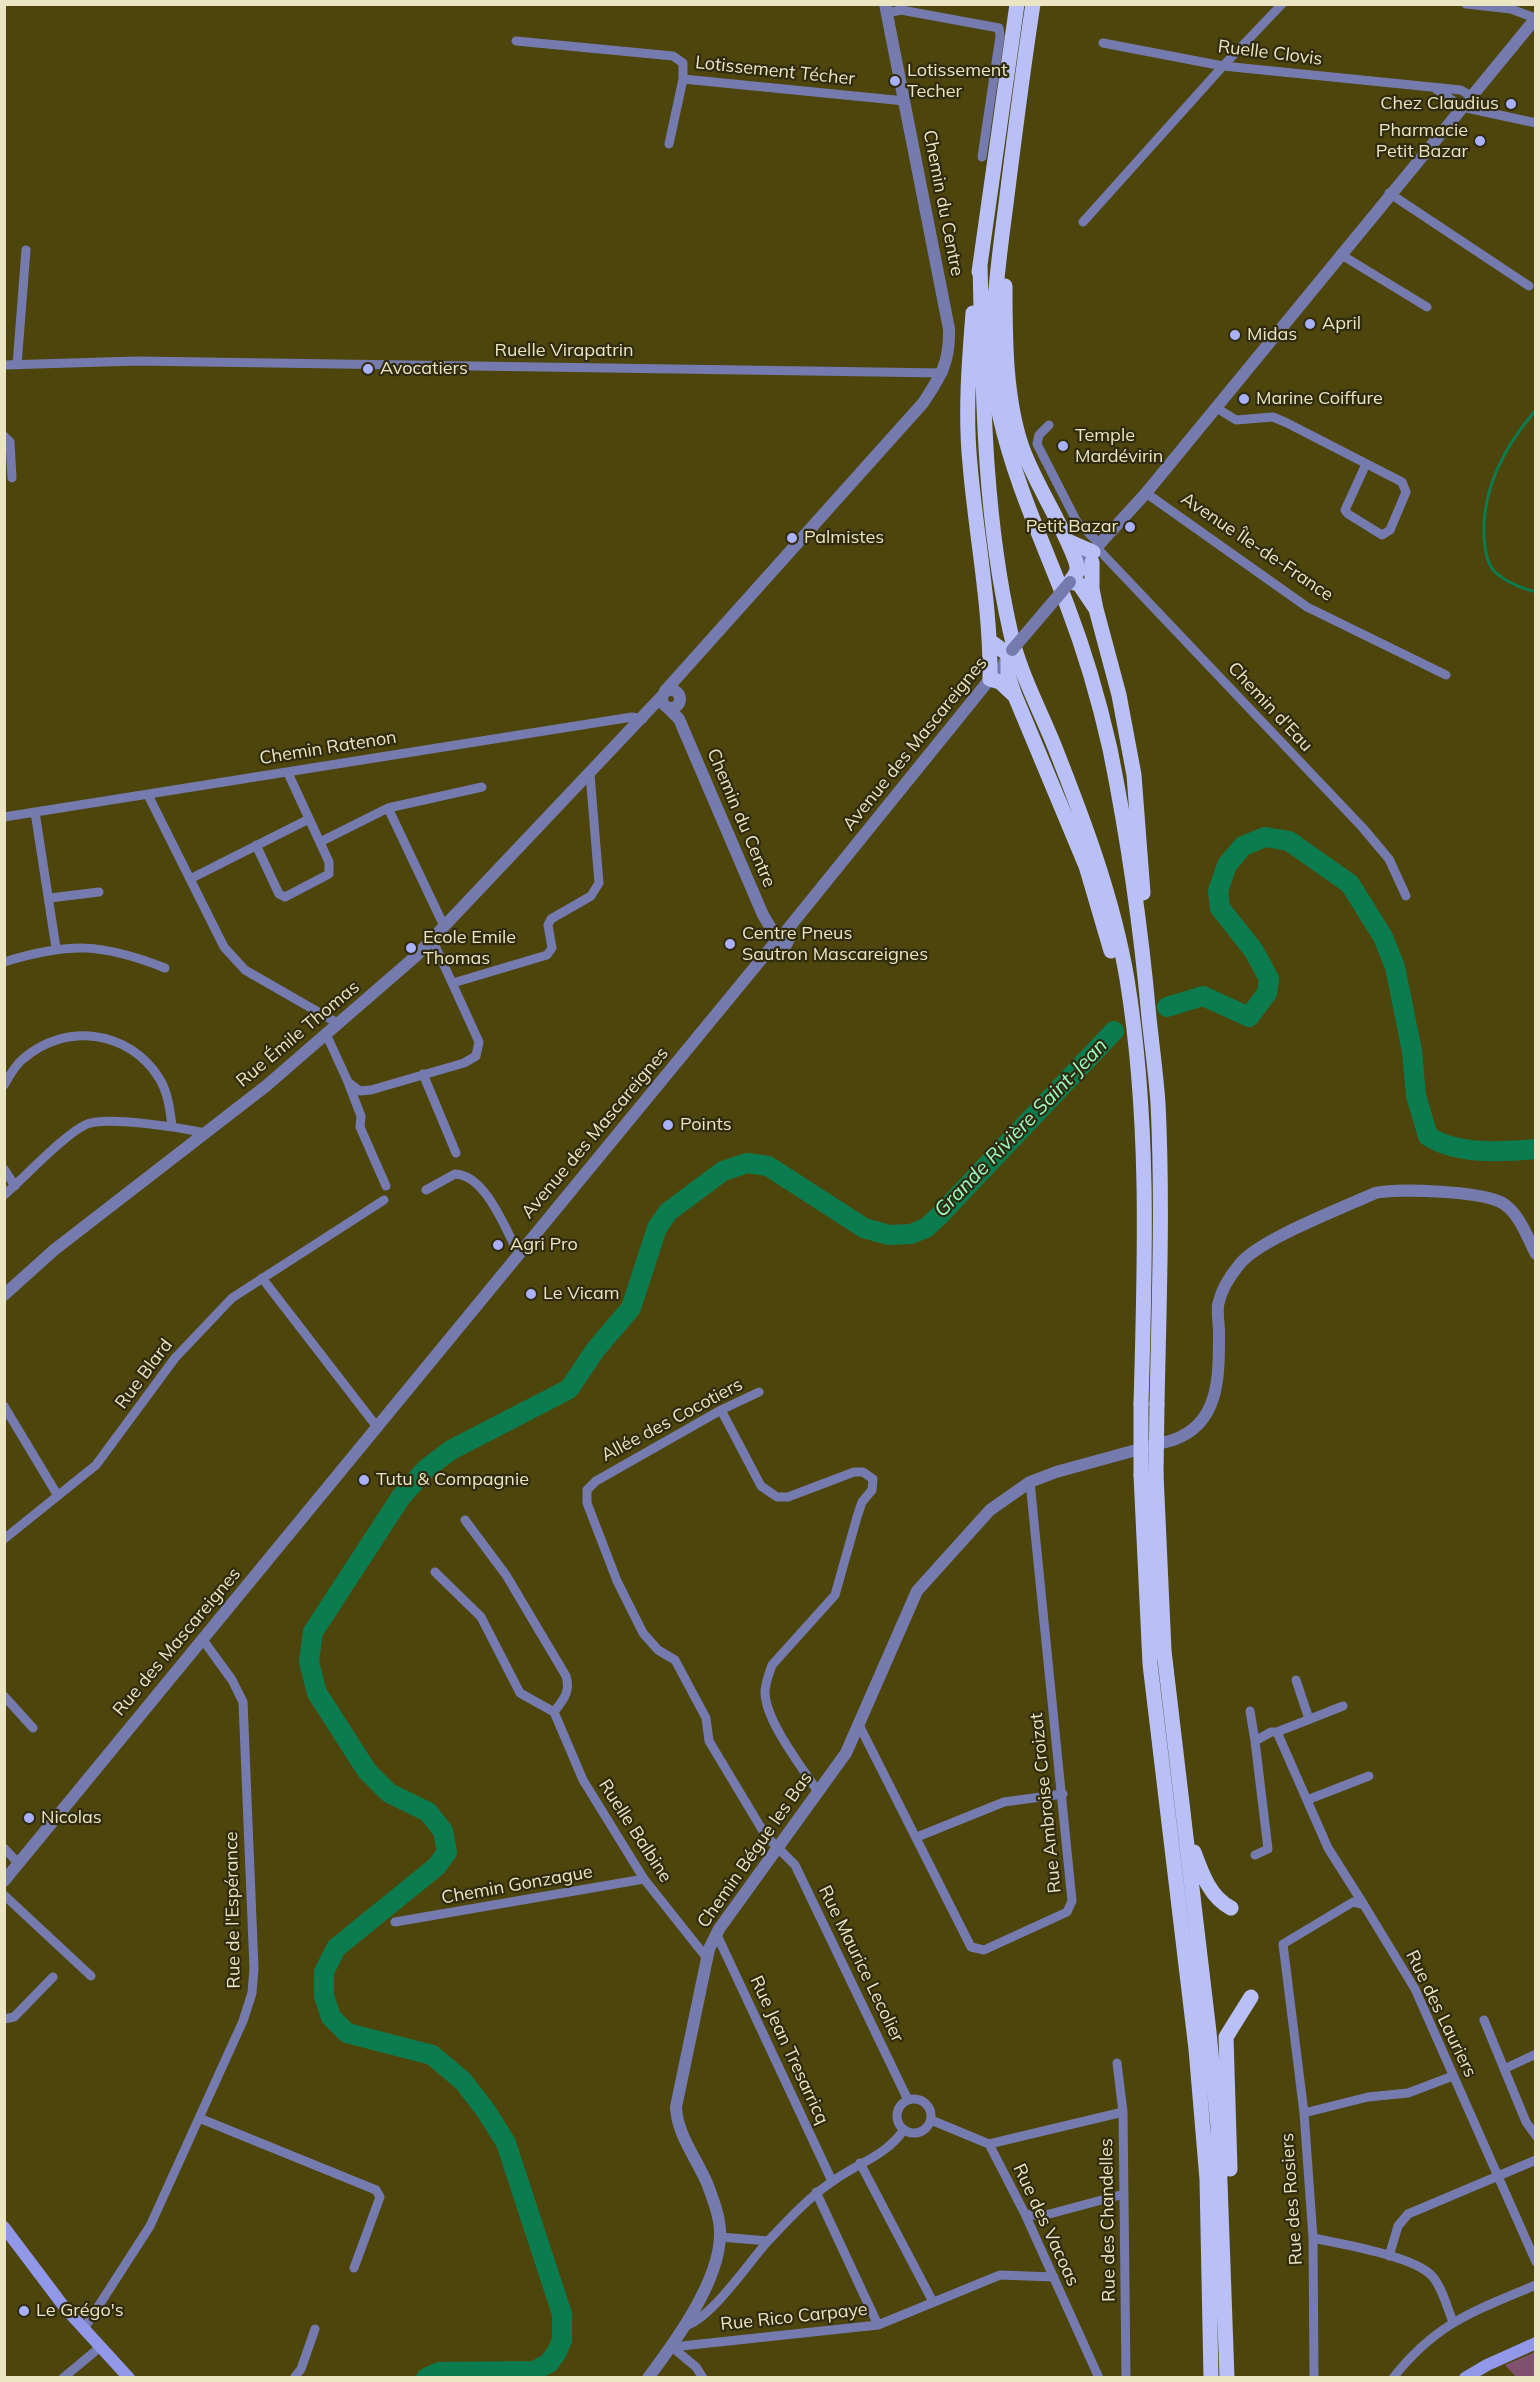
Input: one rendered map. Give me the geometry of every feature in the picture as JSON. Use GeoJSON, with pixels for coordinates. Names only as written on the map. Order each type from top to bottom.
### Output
{"type":"FeatureCollection","features":[{"type":"Feature","properties":{"kind":"highway"},"geometry":{"type":"LineString","coordinates":[[1014,696],[1000,682],[990,679],[991,642],[969,462],[968,375],[973,311],[1017,4]]}},
{"type":"Feature","properties":{"kind":"highway"},"geometry":{"type":"LineString","coordinates":[[1033,4],[1014,122],[998,260],[995,300],[999,412],[1030,516],[1066,603],[1097,697],[1110,751],[1140,920],[1158,1100],[1160,1258],[1149,1404]]}},
{"type":"Feature","properties":{"kind":"highway"},"geometry":{"type":"LineString","coordinates":[[1007,196],[1006,310],[1012,398],[1017,428],[1030,467],[1068,541],[1092,555]]}},
{"type":"Feature","properties":{"kind":"highway"},"geometry":{"type":"LineString","coordinates":[[980,264],[984,444],[1010,632],[1102,874],[1127,978],[1139,1072],[1146,1219],[1150,1664],[1196,2049],[1207,2179],[1211,2378]]}},
{"type":"Feature","properties":{"kind":"highway"},"geometry":{"type":"LineString","coordinates":[[1092,555],[1070,582],[1079,584],[1096,609]]}},
{"type":"Feature","properties":{"kind":"highway"},"geometry":{"type":"LineString","coordinates":[[1092,555],[1092,589],[1119,695],[1134,774],[1143,886],[1140,920]]}},
{"type":"Feature","properties":{"kind":"highway"},"geometry":{"type":"LineString","coordinates":[[991,642],[1010,652],[1008,675],[1014,696],[1089,875],[1101,912],[1139,1072]]}},
{"type":"Feature","properties":{"kind":"highway"},"geometry":{"type":"LineString","coordinates":[[1149,1475],[1164,1651],[1209,2032],[1223,2219],[1227,2378]]}},
{"type":"Feature","properties":{"kind":"highway"},"geometry":{"type":"LineString","coordinates":[[1185,1826],[1203,1876],[1222,1904],[1231,1908]]}},
{"type":"Feature","properties":{"kind":"highway"},"geometry":{"type":"LineString","coordinates":[[1223,2219],[1230,2188],[1226,2037],[1251,1997]]}},
{"type":"Feature","properties":{"kind":"main road"},"geometry":{"type":"LineString","coordinates":[[4,2227],[83,2330],[129,2378]]}},
{"type":"Feature","properties":{"kind":"main road"},"geometry":{"type":"LineString","coordinates":[[1465,2378],[1487,2365],[1536,2343]]}},
{"type":"Feature","properties":{"kind":"street"},"geometry":{"type":"LineString","coordinates":[[1083,222],[1282,4]]}},
{"type":"Feature","properties":{"kind":"street"},"geometry":{"type":"LineString","coordinates":[[1092,555],[1146,493],[1389,193],[1535,18],[1512,9],[1466,4]]}},
{"type":"Feature","properties":{"kind":"street"},"geometry":{"type":"LineString","coordinates":[[886,8],[999,28],[1000,36],[982,157]]}},
{"type":"Feature","properties":{"kind":"street","name":"Chemin du Centre"},"geometry":{"type":"LineString","coordinates":[[682,674],[923,403],[943,373],[949,351],[949,329],[886,8]]}},
{"type":"Feature","properties":{"kind":"street","name":"Lotissement Técher"},"geometry":{"type":"LineString","coordinates":[[516,41],[673,56],[683,63],[683,78],[905,101]]}},
{"type":"Feature","properties":{"kind":"street","name":"Ruelle Clovis"},"geometry":{"type":"LineString","coordinates":[[1103,43],[1223,66],[1461,90],[1471,96]]}},
{"type":"Feature","properties":{"kind":"street"},"geometry":{"type":"LineString","coordinates":[[669,144],[683,78]]}},
{"type":"Feature","properties":{"kind":"street","name":"Ruelle Clovis"},"geometry":{"type":"LineString","coordinates":[[1434,88],[1462,107]]}},
{"type":"Feature","properties":{"kind":"street"},"geometry":{"type":"LineString","coordinates":[[1462,107],[1536,123]]}},
{"type":"Feature","properties":{"kind":"street"},"geometry":{"type":"LineString","coordinates":[[1389,193],[1529,286]]}},
{"type":"Feature","properties":{"kind":"street"},"geometry":{"type":"LineString","coordinates":[[17,365],[26,250]]}},
{"type":"Feature","properties":{"kind":"street"},"geometry":{"type":"LineString","coordinates":[[1340,254],[1427,307]]}},
{"type":"Feature","properties":{"kind":"street","name":"Ruelle Virapatrin"},"geometry":{"type":"LineString","coordinates":[[4,365],[137,361],[943,373]]}},
{"type":"Feature","properties":{"kind":"street"},"geometry":{"type":"LineString","coordinates":[[1215,407],[1236,420],[1273,417],[1366,464],[1406,487],[1390,530],[1382,535],[1348,514],[1346,510],[1366,464]]}},
{"type":"Feature","properties":{"kind":"street","name":"Chemin d'Eau"},"geometry":{"type":"LineString","coordinates":[[1049,425],[1038,435],[1037,444],[1092,555],[1362,827],[1389,859],[1406,896]]}},
{"type":"Feature","properties":{"kind":"street"},"geometry":{"type":"LineString","coordinates":[[4,436],[10,442],[12,478]]}},
{"type":"Feature","properties":{"kind":"street","name":"Avenue Île-de-France"},"geometry":{"type":"LineString","coordinates":[[1146,493],[1307,607],[1446,675]]}},
{"type":"Feature","properties":{"kind":"street","name":"Avenue des Mascareignes"},"geometry":{"type":"LineString","coordinates":[[787,930],[990,679],[1001,670],[1010,652],[1070,582]]}},
{"type":"Feature","properties":{"kind":"street"},"geometry":{"type":"LineString","coordinates":[[680,699],[682,674]]}},
{"type":"Feature","properties":{"kind":"street"},"geometry":{"type":"LineString","coordinates":[[663,702],[682,674]]}},
{"type":"Feature","properties":{"kind":"street"},"geometry":{"type":"LineString","coordinates":[[643,719],[674,690],[680,699]]}},
{"type":"Feature","properties":{"kind":"street","name":"Chemin du Centre"},"geometry":{"type":"LineString","coordinates":[[679,719],[680,699]]}},
{"type":"Feature","properties":{"kind":"street","name":"Chemin du Centre"},"geometry":{"type":"LineString","coordinates":[[663,702],[679,719],[762,915],[772,930]]}},
{"type":"Feature","properties":{"kind":"street","name":"Chemin Ratenon"},"geometry":{"type":"LineString","coordinates":[[4,817],[632,717],[643,719]]}},
{"type":"Feature","properties":{"kind":"street","name":"Rue Émile Thomas"},"geometry":{"type":"LineString","coordinates":[[4,1295],[54,1250],[327,1036],[432,939],[643,719]]}},
{"type":"Feature","properties":{"kind":"street"},"geometry":{"type":"LineString","coordinates":[[256,845],[279,894],[285,897],[329,874],[329,862],[288,773]]}},
{"type":"Feature","properties":{"kind":"street"},"geometry":{"type":"LineString","coordinates":[[453,983],[547,955],[553,943],[548,925],[550,919],[595,893],[599,883],[590,774]]}},
{"type":"Feature","properties":{"kind":"street"},"geometry":{"type":"LineString","coordinates":[[320,842],[388,808],[482,787]]}},
{"type":"Feature","properties":{"kind":"street"},"geometry":{"type":"LineString","coordinates":[[148,795],[215,932],[233,960],[245,970],[339,1024]]}},
{"type":"Feature","properties":{"kind":"street"},"geometry":{"type":"LineString","coordinates":[[388,808],[444,926]]}},
{"type":"Feature","properties":{"kind":"street"},"geometry":{"type":"LineString","coordinates":[[35,812],[56,948]]}},
{"type":"Feature","properties":{"kind":"street"},"geometry":{"type":"LineString","coordinates":[[190,879],[309,819]]}},
{"type":"Feature","properties":{"kind":"street"},"geometry":{"type":"LineString","coordinates":[[50,898],[99,892]]}},
{"type":"Feature","properties":{"kind":"street"},"geometry":{"type":"LineString","coordinates":[[781,927],[787,930],[789,939],[786,945],[780,948],[773,945],[770,940],[772,930],[781,927]]}},
{"type":"Feature","properties":{"kind":"street"},"geometry":{"type":"LineString","coordinates":[[348,1082],[353,1088],[366,1091],[464,1063],[479,1051],[479,1042],[432,939]]}},
{"type":"Feature","properties":{"kind":"street","name":"Avenue des Mascareignes"},"geometry":{"type":"LineString","coordinates":[[377,1426],[773,945]]}},
{"type":"Feature","properties":{"kind":"street"},"geometry":{"type":"LineString","coordinates":[[4,962],[56,948],[96,948],[129,955],[165,968]]}},
{"type":"Feature","properties":{"kind":"street"},"geometry":{"type":"LineString","coordinates":[[4,1085],[22,1059],[50,1043],[75,1035],[100,1036],[125,1044],[145,1060],[164,1089],[172,1126]]}},
{"type":"Feature","properties":{"kind":"street"},"geometry":{"type":"LineString","coordinates":[[327,1036],[348,1082],[361,1116],[360,1126],[386,1186]]}},
{"type":"Feature","properties":{"kind":"street"},"geometry":{"type":"LineString","coordinates":[[423,1074],[456,1153]]}},
{"type":"Feature","properties":{"kind":"street"},"geometry":{"type":"LineString","coordinates":[[4,1196],[84,1125],[93,1122],[172,1126],[205,1133]]}},
{"type":"Feature","properties":{"kind":"street"},"geometry":{"type":"LineString","coordinates":[[4,1169],[15,1186]]}},
{"type":"Feature","properties":{"kind":"street"},"geometry":{"type":"LineString","coordinates":[[426,1190],[455,1174],[473,1178],[485,1193],[519,1254]]}},
{"type":"Feature","properties":{"kind":"street","name":"Chemin Bégue les Bas"},"geometry":{"type":"LineString","coordinates":[[721,2237],[707,2184],[677,2118],[676,2107],[706,1958],[716,1933],[846,1753],[860,1727],[917,1591],[990,1510],[1030,1482],[1188,1435],[1199,1425],[1209,1410],[1215,1389],[1219,1333],[1218,1306],[1222,1289],[1240,1263],[1257,1248],[1375,1193],[1392,1189],[1491,1197],[1516,1214],[1536,1254]]}},
{"type":"Feature","properties":{"kind":"street","name":"Rue Blard"},"geometry":{"type":"LineString","coordinates":[[4,1539],[96,1465],[192,1337],[232,1298],[384,1200]]}},
{"type":"Feature","properties":{"kind":"street"},"geometry":{"type":"LineString","coordinates":[[262,1278],[377,1426]]}},
{"type":"Feature","properties":{"kind":"street","name":"Allée des Cocotiers"},"geometry":{"type":"LineString","coordinates":[[601,1478],[721,1410],[759,1392]]}},
{"type":"Feature","properties":{"kind":"street"},"geometry":{"type":"LineString","coordinates":[[4,1407],[58,1496]]}},
{"type":"Feature","properties":{"kind":"street"},"geometry":{"type":"LineString","coordinates":[[721,1410],[761,1486],[769,1493],[788,1497],[854,1472],[863,1472],[873,1479],[872,1490],[862,1502],[857,1517],[835,1595],[772,1665],[767,1678],[765,1691],[772,1717],[818,1792]]}},
{"type":"Feature","properties":{"kind":"street","name":"Rue des Mascareignes"},"geometry":{"type":"LineString","coordinates":[[4,1881],[377,1426]]}},
{"type":"Feature","properties":{"kind":"street","name":"Rue Maurice Lecolier"},"geometry":{"type":"LineString","coordinates":[[601,1478],[587,1490],[587,1503],[617,1581],[650,1643],[675,1660],[706,1718],[709,1741],[766,1836],[795,1865],[908,2100]]}},
{"type":"Feature","properties":{"kind":"street","name":"Rue Ambroise Croizat"},"geometry":{"type":"LineString","coordinates":[[860,1727],[917,1837],[967,1943],[977,1950],[984,1950],[1067,1912],[1071,1908],[1063,1794],[1030,1482]]}},
{"type":"Feature","properties":{"kind":"street"},"geometry":{"type":"LineString","coordinates":[[435,1572],[474,1609],[488,1627],[520,1693],[529,1701],[554,1712],[567,1695],[569,1686],[566,1676],[506,1575],[465,1520]]}},
{"type":"Feature","properties":{"kind":"street","name":"Rue de l'Espérance"},"geometry":{"type":"LineString","coordinates":[[83,2330],[150,2226],[243,2021],[252,1993],[254,1968],[243,1702],[232,1680],[203,1640]]}},
{"type":"Feature","properties":{"kind":"street"},"geometry":{"type":"LineString","coordinates":[[1296,1680],[1309,1719]]}},
{"type":"Feature","properties":{"kind":"street"},"geometry":{"type":"LineString","coordinates":[[4,1696],[33,1728]]}},
{"type":"Feature","properties":{"kind":"street"},"geometry":{"type":"LineString","coordinates":[[1255,1742],[1271,1732],[1277,1732],[1343,1706]]}},
{"type":"Feature","properties":{"kind":"street"},"geometry":{"type":"LineString","coordinates":[[1250,1711],[1268,1849],[1255,1855]]}},
{"type":"Feature","properties":{"kind":"street","name":"Ruelle Balbine"},"geometry":{"type":"LineString","coordinates":[[554,1712],[583,1780],[644,1879],[706,1958]]}},
{"type":"Feature","properties":{"kind":"street","name":"Rue des Lauriers"},"geometry":{"type":"LineString","coordinates":[[1277,1732],[1328,1848],[1415,1989],[1536,2262]]}},
{"type":"Feature","properties":{"kind":"street"},"geometry":{"type":"LineString","coordinates":[[1307,1800],[1369,1776]]}},
{"type":"Feature","properties":{"kind":"street"},"geometry":{"type":"LineString","coordinates":[[917,1837],[1005,1802],[1063,1794]]}},
{"type":"Feature","properties":{"kind":"street"},"geometry":{"type":"LineString","coordinates":[[4,1848],[19,1864]]}},
{"type":"Feature","properties":{"kind":"street","name":"Chemin Gonzague"},"geometry":{"type":"LineString","coordinates":[[395,1922],[644,1879]]}},
{"type":"Feature","properties":{"kind":"street"},"geometry":{"type":"LineString","coordinates":[[4,1894],[91,1976]]}},
{"type":"Feature","properties":{"kind":"street","name":"Rue des Rosiers"},"geometry":{"type":"LineString","coordinates":[[1314,2378],[1314,2238],[1304,2114],[1283,1944],[1353,1902],[1364,1905]]}},
{"type":"Feature","properties":{"kind":"street","name":"Rue Jean Tresarricq"},"geometry":{"type":"LineString","coordinates":[[716,1933],[832,2181]]}},
{"type":"Feature","properties":{"kind":"street"},"geometry":{"type":"LineString","coordinates":[[4,2019],[14,2017],[53,1977]]}},
{"type":"Feature","properties":{"kind":"street"},"geometry":{"type":"LineString","coordinates":[[1484,2020],[1526,2122],[1536,2136]]}},
{"type":"Feature","properties":{"kind":"street"},"geometry":{"type":"LineString","coordinates":[[1504,2069],[1536,2054]]}},
{"type":"Feature","properties":{"kind":"street","name":"Rue des Chandelles"},"geometry":{"type":"LineString","coordinates":[[1117,2063],[1123,2112],[1126,2378]]}},
{"type":"Feature","properties":{"kind":"street"},"geometry":{"type":"LineString","coordinates":[[1304,2114],[1368,2097],[1408,2093],[1453,2076]]}},
{"type":"Feature","properties":{"kind":"street"},"geometry":{"type":"LineString","coordinates":[[908,2100],[922,2102],[931,2113],[924,2130],[918,2133],[903,2131],[897,2115],[899,2108],[908,2100]]}},
{"type":"Feature","properties":{"kind":"street"},"geometry":{"type":"LineString","coordinates":[[930,2120],[989,2144],[1123,2112]]}},
{"type":"Feature","properties":{"kind":"street"},"geometry":{"type":"LineString","coordinates":[[199,2118],[376,2190],[380,2197],[354,2268]]}},
{"type":"Feature","properties":{"kind":"street"},"geometry":{"type":"LineString","coordinates":[[685,2326],[703,2316],[768,2241],[816,2193],[860,2163],[886,2151],[903,2131]]}},
{"type":"Feature","properties":{"kind":"street","name":"Rue des Vacoas"},"geometry":{"type":"LineString","coordinates":[[989,2144],[1025,2214],[1099,2378]]}},
{"type":"Feature","properties":{"kind":"street"},"geometry":{"type":"LineString","coordinates":[[1389,2256],[1398,2226],[1408,2214],[1536,2160]]}},
{"type":"Feature","properties":{"kind":"street"},"geometry":{"type":"LineString","coordinates":[[860,2163],[933,2302]]}},
{"type":"Feature","properties":{"kind":"street"},"geometry":{"type":"LineString","coordinates":[[816,2193],[878,2325]]}},
{"type":"Feature","properties":{"kind":"street"},"geometry":{"type":"LineString","coordinates":[[1025,2214],[1042,2216],[1124,2194]]}},
{"type":"Feature","properties":{"kind":"street"},"geometry":{"type":"LineString","coordinates":[[648,2378],[685,2326],[705,2286],[721,2237],[768,2241]]}},
{"type":"Feature","properties":{"kind":"street"},"geometry":{"type":"LineString","coordinates":[[1314,2238],[1389,2256],[1419,2267],[1433,2277],[1453,2322]]}},
{"type":"Feature","properties":{"kind":"street","name":"Rue Rico Carpaye"},"geometry":{"type":"LineString","coordinates":[[672,2347],[878,2325],[1000,2275],[1035,2274],[1054,2277]]}},
{"type":"Feature","properties":{"kind":"street"},"geometry":{"type":"LineString","coordinates":[[1393,2378],[1426,2340],[1453,2322],[1536,2285]]}},
{"type":"Feature","properties":{"kind":"street"},"geometry":{"type":"LineString","coordinates":[[294,2378],[301,2369],[315,2329]]}},
{"type":"Feature","properties":{"kind":"street"},"geometry":{"type":"LineString","coordinates":[[672,2347],[696,2367],[703,2378]]}},
{"type":"Feature","properties":{"kind":"street"},"geometry":{"type":"LineString","coordinates":[[63,2378],[99,2348]]}},
{"type":"Feature","properties":{"kind":"shaded area"},"geometry":{"type":"Polygon","coordinates":[[[1535,2352],[1535,2377],[1516,2377],[1505,2365],[1535,2352]]]}},
{"type":"Feature","properties":{"kind":"waterway"},"geometry":{"type":"LineString","coordinates":[[1536,410],[1505,453],[1491,485],[1484,519],[1485,550],[1491,567],[1503,578],[1536,592]]}},
{"type":"Feature","properties":{"kind":"waterway","name":"Grande Rivière Saint-Jean"},"geometry":{"type":"LineString","coordinates":[[1167,1007],[1203,996],[1249,1017],[1267,993],[1269,979],[1254,951],[1220,908],[1218,891],[1227,865],[1243,846],[1265,837],[1289,841],[1350,884],[1383,937],[1395,967],[1412,1051],[1416,1096],[1428,1136],[1452,1146],[1480,1151],[1536,1149]]}},
{"type":"Feature","properties":{"kind":"waterway","name":"Grande Rivière Saint-Jean"},"geometry":{"type":"LineString","coordinates":[[426,2378],[439,2372],[534,2371],[549,2363],[557,2352],[562,2340],[562,2314],[506,2143],[486,2111],[463,2081],[432,2055],[347,2033],[331,2017],[324,1996],[324,1972],[336,1948],[437,1866],[447,1852],[443,1831],[428,1812],[389,1793],[367,1771],[317,1693],[309,1662],[313,1632],[401,1497],[427,1468],[451,1450],[569,1389],[596,1349],[631,1308],[657,1228],[668,1212],[723,1171],[747,1163],[768,1166],[864,1228],[889,1235],[911,1234],[926,1228],[1114,1031]]}},
{"type":"Feature","properties":{"kind":"place","name":"Lotissement Techer"},"geometry":{"type":"Point","coordinates":[895,81]}},
{"type":"Feature","properties":{"kind":"place","name":"Chez Claudius"},"geometry":{"type":"Point","coordinates":[1511,104]}},
{"type":"Feature","properties":{"kind":"place","name":"Pharmacie Petit Bazar"},"geometry":{"type":"Point","coordinates":[1480,141]}},
{"type":"Feature","properties":{"kind":"place","name":"April"},"geometry":{"type":"Point","coordinates":[1310,324]}},
{"type":"Feature","properties":{"kind":"place","name":"Midas"},"geometry":{"type":"Point","coordinates":[1235,335]}},
{"type":"Feature","properties":{"kind":"place","name":"Avocatiers"},"geometry":{"type":"Point","coordinates":[368,369]}},
{"type":"Feature","properties":{"kind":"place","name":"Marine Coiffure"},"geometry":{"type":"Point","coordinates":[1244,399]}},
{"type":"Feature","properties":{"kind":"place","name":"Temple Mardévirin"},"geometry":{"type":"Point","coordinates":[1063,446]}},
{"type":"Feature","properties":{"kind":"place","name":"Petit Bazar"},"geometry":{"type":"Point","coordinates":[1130,527]}},
{"type":"Feature","properties":{"kind":"place","name":"Palmistes"},"geometry":{"type":"Point","coordinates":[792,538]}},
{"type":"Feature","properties":{"kind":"place","name":"Centre Pneus Sautron Mascareignes"},"geometry":{"type":"Point","coordinates":[730,944]}},
{"type":"Feature","properties":{"kind":"place","name":"Ecole Emile Thomas"},"geometry":{"type":"Point","coordinates":[411,948]}},
{"type":"Feature","properties":{"kind":"place","name":"Points"},"geometry":{"type":"Point","coordinates":[668,1125]}},
{"type":"Feature","properties":{"kind":"place","name":"Agri Pro"},"geometry":{"type":"Point","coordinates":[498,1245]}},
{"type":"Feature","properties":{"kind":"place","name":"Le Vicam"},"geometry":{"type":"Point","coordinates":[531,1294]}},
{"type":"Feature","properties":{"kind":"place","name":"Tutu & Compagnie"},"geometry":{"type":"Point","coordinates":[364,1480]}},
{"type":"Feature","properties":{"kind":"place","name":"Nicolas"},"geometry":{"type":"Point","coordinates":[29,1818]}},
{"type":"Feature","properties":{"kind":"place","name":"Le Grégo's"},"geometry":{"type":"Point","coordinates":[24,2311]}}]}
